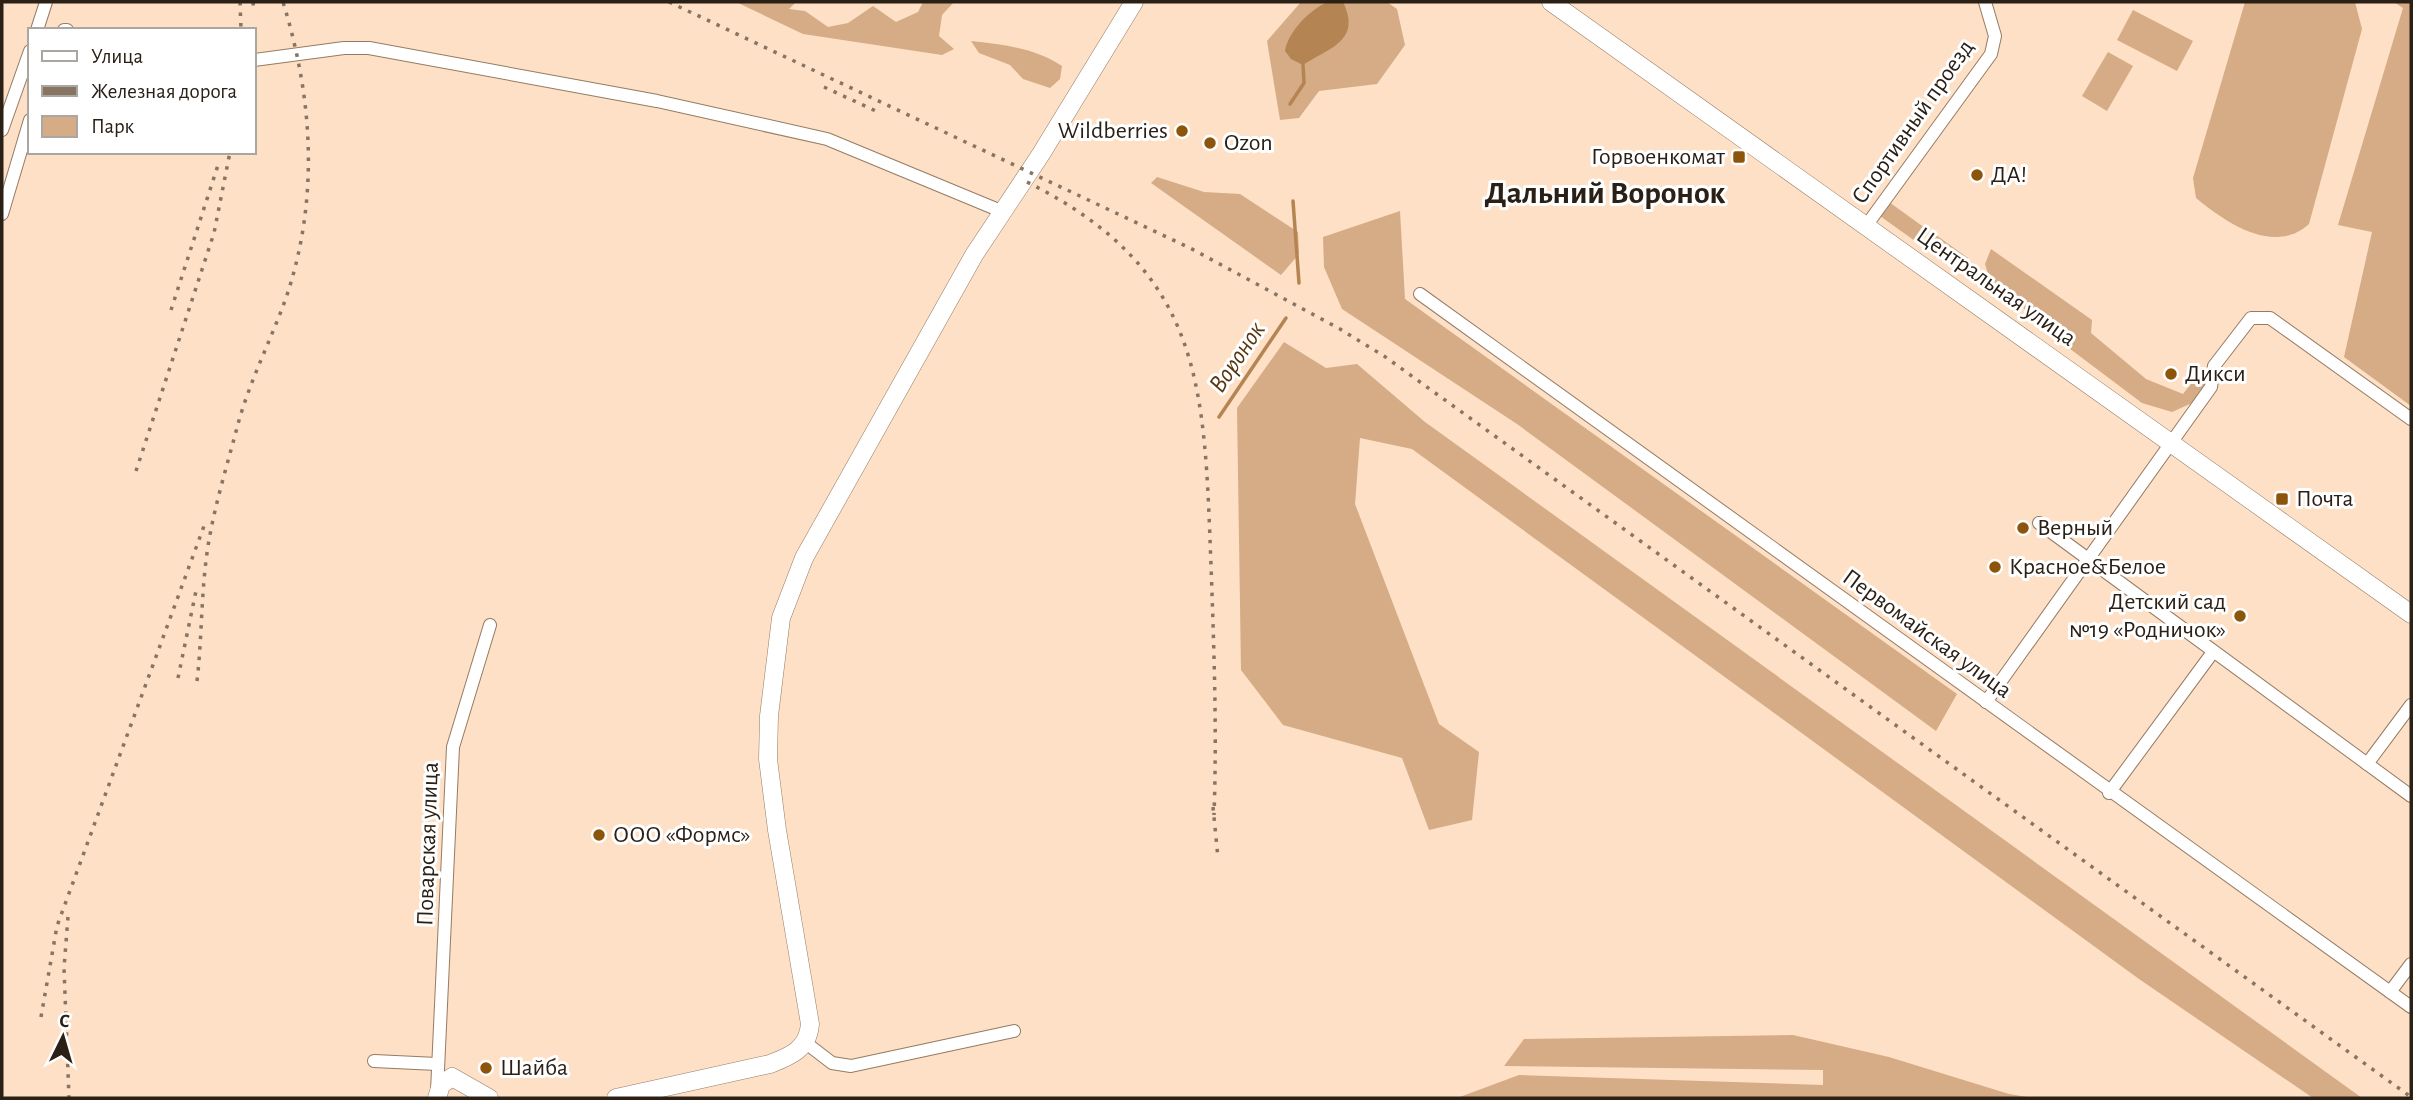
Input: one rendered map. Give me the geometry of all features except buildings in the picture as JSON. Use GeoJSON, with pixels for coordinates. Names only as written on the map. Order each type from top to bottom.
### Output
{"type":"FeatureCollection","features":[{"type":"Feature","properties":{"kind":"street"},"geometry":{"type":"LineString","coordinates":[[38,28],[46,2]]}},
{"type":"Feature","properties":{"kind":"street"},"geometry":{"type":"LineString","coordinates":[[616,1098],[770,1064],[789,1057],[806,1043],[810,1024],[777,830],[768,759],[769,716],[781,618],[804,558],[1001,211],[1041,154],[1134,2]]}},
{"type":"Feature","properties":{"kind":"street","name":"Центральная улица"},"geometry":{"type":"LineString","coordinates":[[1551,2],[2411,614]]}},
{"type":"Feature","properties":{"kind":"street","name":"Спортивный проезд"},"geometry":{"type":"LineString","coordinates":[[1866,226],[1991,54],[1995,36],[1985,2]]}},
{"type":"Feature","properties":{"kind":"street"},"geometry":{"type":"LineString","coordinates":[[256,60],[344,48],[369,48],[657,102],[827,139],[1001,211]]}},
{"type":"Feature","properties":{"kind":"street"},"geometry":{"type":"LineString","coordinates":[[2,130],[28,57]]}},
{"type":"Feature","properties":{"kind":"street"},"geometry":{"type":"LineString","coordinates":[[2,214],[28,127]]}},
{"type":"Feature","properties":{"kind":"street","name":"Первомайская улица"},"geometry":{"type":"LineString","coordinates":[[1420,294],[2109,793],[2411,1007]]}},
{"type":"Feature","properties":{"kind":"street"},"geometry":{"type":"LineString","coordinates":[[1986,702],[2211,387],[2214,366],[2251,317],[2270,318],[2411,419]]}},
{"type":"Feature","properties":{"kind":"street"},"geometry":{"type":"LineString","coordinates":[[2039,523],[2411,796]]}},
{"type":"Feature","properties":{"kind":"street","name":"Поварская улица"},"geometry":{"type":"LineString","coordinates":[[442,1070],[453,747],[490,625]]}},
{"type":"Feature","properties":{"kind":"street"},"geometry":{"type":"LineString","coordinates":[[2109,793],[2213,652]]}},
{"type":"Feature","properties":{"kind":"street"},"geometry":{"type":"LineString","coordinates":[[2367,764],[2411,705]]}},
{"type":"Feature","properties":{"kind":"street"},"geometry":{"type":"LineString","coordinates":[[2390,992],[2411,964]]}},
{"type":"Feature","properties":{"kind":"street"},"geometry":{"type":"LineString","coordinates":[[806,1043],[832,1063],[851,1066],[1014,1031]]}},
{"type":"Feature","properties":{"kind":"street"},"geometry":{"type":"LineString","coordinates":[[374,1061],[442,1070],[489,1098]]}},
{"type":"Feature","properties":{"kind":"street"},"geometry":{"type":"LineString","coordinates":[[437,1097],[442,1070]]}},
{"type":"Feature","properties":{"kind":"green space"},"geometry":{"type":"Polygon","coordinates":[[[736,2],[796,2],[789,9],[805,11],[828,27],[848,23],[873,6],[896,22],[918,12],[923,2],[954,2],[942,15],[939,36],[954,49],[942,55],[803,34],[736,2]]]}},
{"type":"Feature","properties":{"kind":"green space"},"geometry":{"type":"Polygon","coordinates":[[[1301,2],[1387,2],[1397,9],[1405,45],[1377,84],[1319,91],[1299,118],[1280,120],[1267,41],[1301,2]]]}},
{"type":"Feature","properties":{"kind":"green space"},"geometry":{"type":"Polygon","coordinates":[[[2245,2],[2355,2],[2362,29],[2309,224],[2295,233],[2281,237],[2250,232],[2221,217],[2196,198],[2193,178],[2245,2]]]}},
{"type":"Feature","properties":{"kind":"green space"},"geometry":{"type":"Polygon","coordinates":[[[2394,2],[2411,2],[2411,406],[2344,357],[2372,232],[2338,225],[2403,8],[2394,2]]]}},
{"type":"Feature","properties":{"kind":"green space"},"geometry":{"type":"Polygon","coordinates":[[[2133,10],[2193,41],[2177,71],[2117,40],[2133,10]]]}},
{"type":"Feature","properties":{"kind":"green space"},"geometry":{"type":"Polygon","coordinates":[[[971,41],[1006,45],[1041,55],[1062,66],[1060,79],[1050,88],[1023,79],[1010,65],[979,53],[971,41]]]}},
{"type":"Feature","properties":{"kind":"green space"},"geometry":{"type":"Polygon","coordinates":[[[2108,52],[2133,66],[2107,111],[2082,96],[2108,52]]]}},
{"type":"Feature","properties":{"kind":"green space"},"geometry":{"type":"Polygon","coordinates":[[[1157,177],[1204,192],[1240,194],[1298,232],[1299,254],[1281,275],[1151,183],[1157,177]]]}},
{"type":"Feature","properties":{"kind":"green space"},"geometry":{"type":"Polygon","coordinates":[[[1889,202],[1925,228],[1915,241],[1880,216],[1889,202]]]}},
{"type":"Feature","properties":{"kind":"green space"},"geometry":{"type":"Polygon","coordinates":[[[1400,211],[1405,299],[1957,694],[1936,731],[1517,424],[1342,309],[1324,267],[1323,237],[1400,211]]]}},
{"type":"Feature","properties":{"kind":"green space"},"geometry":{"type":"Polygon","coordinates":[[[1936,235],[1968,258],[1956,270],[1926,249],[1936,235]]]}},
{"type":"Feature","properties":{"kind":"green space"},"geometry":{"type":"Polygon","coordinates":[[[1991,249],[2092,320],[2091,333],[2146,379],[2183,394],[2197,376],[2207,383],[2192,403],[2172,412],[2142,403],[2029,318],[2029,313],[1989,277],[1985,264],[1991,249]]]}},
{"type":"Feature","properties":{"kind":"green space"},"geometry":{"type":"Polygon","coordinates":[[[1284,342],[1326,368],[1357,364],[1425,422],[2362,1098],[2313,1098],[2139,979],[1412,449],[1360,438],[1355,504],[1439,724],[1479,752],[1472,820],[1429,830],[1402,758],[1283,725],[1241,670],[1237,408],[1284,342]]]}},
{"type":"Feature","properties":{"kind":"green space"},"geometry":{"type":"Polygon","coordinates":[[[1793,1035],[1889,1057],[2009,1094],[2033,1098],[1457,1098],[1519,1075],[1823,1085],[1823,1070],[1504,1066],[1524,1039],[1793,1035]]]}},
{"type":"Feature","properties":{"kind":"shaded area"},"geometry":{"type":"Polygon","coordinates":[[[1328,2],[1343,2],[1348,15],[1346,35],[1332,48],[1303,65],[1291,59],[1285,51],[1290,36],[1314,10],[1328,2]]]}},
{"type":"Feature","properties":{"kind":"waterway","name":"Воронок"},"geometry":{"type":"LineString","coordinates":[[1290,104],[1304,83],[1303,65]]}},
{"type":"Feature","properties":{"kind":"waterway","name":"Воронок"},"geometry":{"type":"LineString","coordinates":[[1293,201],[1299,283]]}},
{"type":"Feature","properties":{"kind":"waterway","name":"Воронок"},"geometry":{"type":"LineString","coordinates":[[1219,417],[1286,318]]}},
{"type":"Feature","properties":{"kind":"railway"},"geometry":{"type":"LineString","coordinates":[[240,2],[241,28]]}},
{"type":"Feature","properties":{"kind":"railway"},"geometry":{"type":"LineString","coordinates":[[253,2],[254,12]]}},
{"type":"Feature","properties":{"kind":"railway"},"geometry":{"type":"LineString","coordinates":[[197,681],[205,569],[217,504],[243,408],[287,295],[304,222],[308,185],[306,112],[301,75],[283,2]]}},
{"type":"Feature","properties":{"kind":"railway"},"geometry":{"type":"LineString","coordinates":[[669,2],[1190,248],[1340,329],[1384,356],[2411,1097]]}},
{"type":"Feature","properties":{"kind":"railway"},"geometry":{"type":"LineString","coordinates":[[824,87],[878,112]]}},
{"type":"Feature","properties":{"kind":"railway"},"geometry":{"type":"LineString","coordinates":[[136,471],[214,233],[230,154]]}},
{"type":"Feature","properties":{"kind":"railway"},"geometry":{"type":"LineString","coordinates":[[171,310],[219,162]]}},
{"type":"Feature","properties":{"kind":"railway"},"geometry":{"type":"LineString","coordinates":[[1027,182],[1086,217],[1130,254],[1162,295],[1183,340],[1197,389],[1208,501],[1215,690],[1214,815]]}},
{"type":"Feature","properties":{"kind":"railway"},"geometry":{"type":"LineString","coordinates":[[41,1017],[57,926],[204,526]]}},
{"type":"Feature","properties":{"kind":"railway"},"geometry":{"type":"LineString","coordinates":[[178,678],[197,586]]}},
{"type":"Feature","properties":{"kind":"railway"},"geometry":{"type":"LineString","coordinates":[[1213,807],[1218,858]]}},
{"type":"Feature","properties":{"kind":"railway"},"geometry":{"type":"LineString","coordinates":[[68,917],[64,968],[69,1098]]}},
{"type":"Feature","properties":{"kind":"place","name":"Wildberries"},"geometry":{"type":"Point","coordinates":[1182,131]}},
{"type":"Feature","properties":{"kind":"place","name":"Ozon"},"geometry":{"type":"Point","coordinates":[1210,143]}},
{"type":"Feature","properties":{"kind":"place","name":"Горвоенкомат"},"geometry":{"type":"Point","coordinates":[1739,157]}},
{"type":"Feature","properties":{"kind":"place","name":"ДА!"},"geometry":{"type":"Point","coordinates":[1977,175]}},
{"type":"Feature","properties":{"kind":"place","name":"Дикси"},"geometry":{"type":"Point","coordinates":[2171,374]}},
{"type":"Feature","properties":{"kind":"place","name":"Почта"},"geometry":{"type":"Point","coordinates":[2282,499]}},
{"type":"Feature","properties":{"kind":"place","name":"Верный"},"geometry":{"type":"Point","coordinates":[2023,528]}},
{"type":"Feature","properties":{"kind":"place","name":"Красное&Белое"},"geometry":{"type":"Point","coordinates":[1995,567]}},
{"type":"Feature","properties":{"kind":"place","name":"Детский сад №19 «Родничок»"},"geometry":{"type":"Point","coordinates":[2240,616]}},
{"type":"Feature","properties":{"kind":"place","name":"ООО «Формс»"},"geometry":{"type":"Point","coordinates":[599,835]}},
{"type":"Feature","properties":{"kind":"place","name":"Шайба"},"geometry":{"type":"Point","coordinates":[486,1068]}},
{"type":"Feature","properties":{"kind":"district","name":"Дальний Воронок"},"geometry":{"type":"Point","coordinates":[1605,193]}}]}
